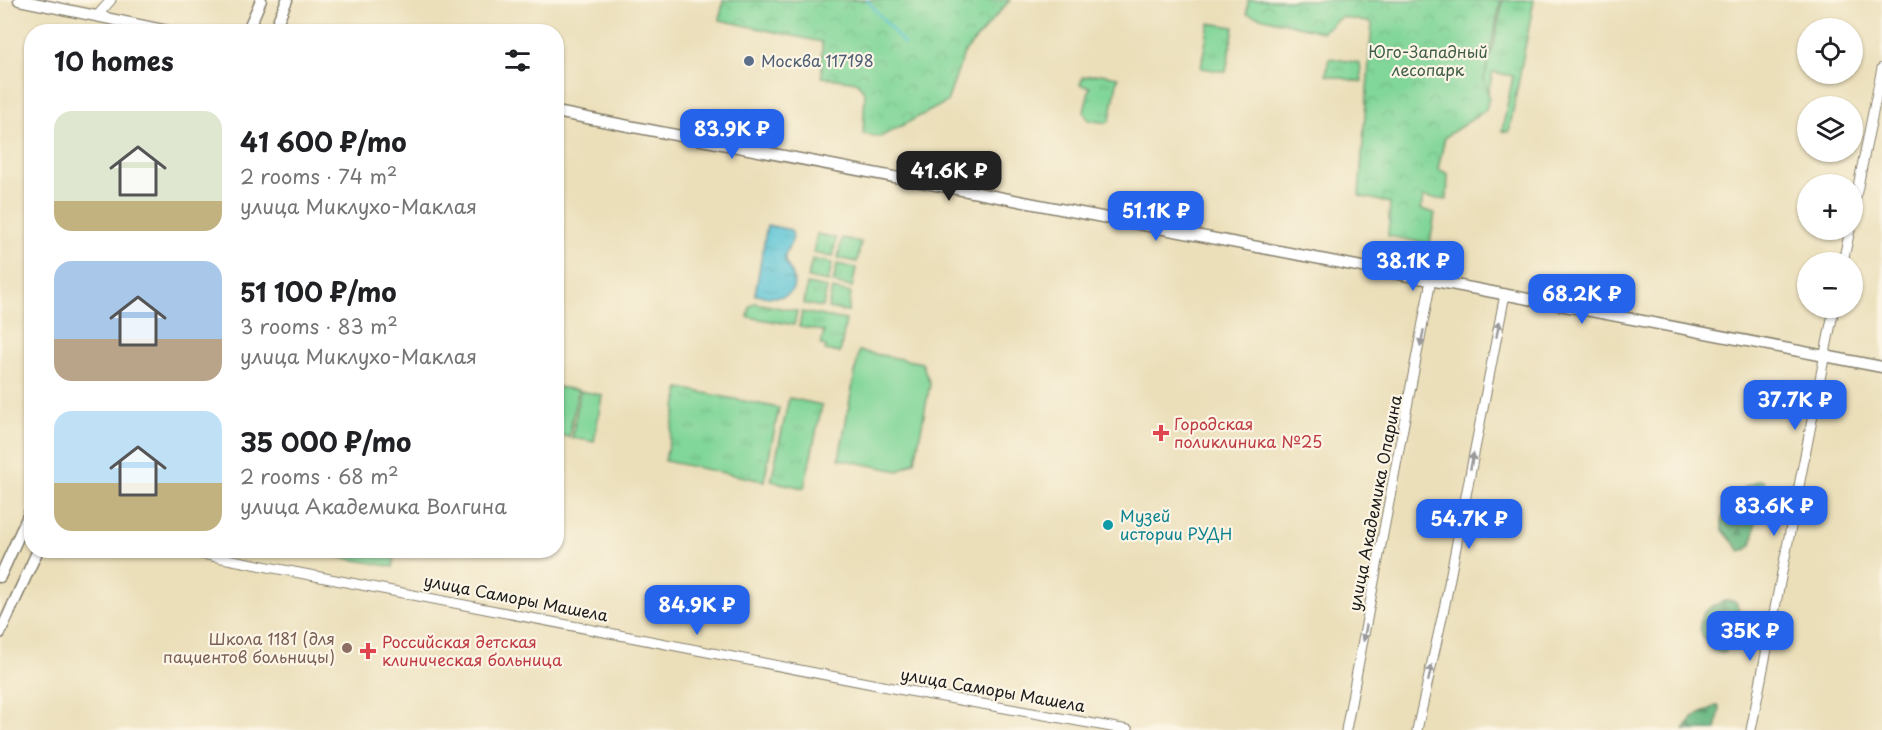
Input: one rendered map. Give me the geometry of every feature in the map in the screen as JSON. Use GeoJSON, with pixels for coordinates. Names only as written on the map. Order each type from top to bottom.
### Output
{"type":"FeatureCollection","features":[{"type":"Feature","properties":{"kind":"main road"},"geometry":{"type":"LineString","coordinates":[[19,0],[135,24]]}},
{"type":"Feature","properties":{"kind":"main road"},"geometry":{"type":"LineString","coordinates":[[250,24],[261,0]]}},
{"type":"Feature","properties":{"kind":"main road"},"geometry":{"type":"LineString","coordinates":[[276,24],[287,0]]}},
{"type":"Feature","properties":{"kind":"main road"},"geometry":{"type":"LineString","coordinates":[[564,114],[1882,367]]}},
{"type":"Feature","properties":{"kind":"main road"},"geometry":{"type":"LineString","coordinates":[[0,577],[24,524]]}},
{"type":"Feature","properties":{"kind":"main road"},"geometry":{"type":"LineString","coordinates":[[0,633],[34,558]]}},
{"type":"Feature","properties":{"kind":"street"},"geometry":{"type":"LineString","coordinates":[[97,16],[111,0]]}},
{"type":"Feature","properties":{"kind":"street"},"geometry":{"type":"LineString","coordinates":[[1861,174],[1882,68]]}},
{"type":"Feature","properties":{"kind":"street","name":"улица Академика Опарина"},"geometry":{"type":"LineString","coordinates":[[1346,730],[1431,280]]}},
{"type":"Feature","properties":{"kind":"street"},"geometry":{"type":"LineString","coordinates":[[1417,730],[1445,604],[1505,294]]}},
{"type":"Feature","properties":{"kind":"street"},"geometry":{"type":"LineString","coordinates":[[1751,730],[1832,318]]}},
{"type":"Feature","properties":{"kind":"street","name":"улица Саморы Машела"},"geometry":{"type":"LineString","coordinates":[[222,558],[898,689],[1128,730]]}},
{"type":"Feature","properties":{"kind":"green space"},"geometry":{"type":"Polygon","coordinates":[[[723,0],[1010,0],[964,53],[947,102],[880,137],[863,134],[865,93],[857,82],[822,77],[822,42],[720,20],[723,0]]]}},
{"type":"Feature","properties":{"kind":"green space","name":"Юго-Западный лесопарк"},"geometry":{"type":"Polygon","coordinates":[[[1248,0],[1501,0],[1484,80],[1489,97],[1486,110],[1445,137],[1438,169],[1448,174],[1447,200],[1423,197],[1421,209],[1435,213],[1430,244],[1388,236],[1390,203],[1359,196],[1372,23],[1341,17],[1322,32],[1247,14],[1248,0]]]}},
{"type":"Feature","properties":{"kind":"green space"},"geometry":{"type":"Polygon","coordinates":[[[1503,0],[1534,0],[1509,132],[1502,131],[1513,76],[1493,72],[1486,101],[1482,75],[1493,48],[1503,0]]]}},
{"type":"Feature","properties":{"kind":"green space"},"geometry":{"type":"Polygon","coordinates":[[[1209,23],[1234,27],[1226,72],[1201,68],[1209,23]]]}},
{"type":"Feature","properties":{"kind":"green space"},"geometry":{"type":"Polygon","coordinates":[[[1329,58],[1360,63],[1362,82],[1326,75],[1329,58]]]}},
{"type":"Feature","properties":{"kind":"green space"},"geometry":{"type":"Polygon","coordinates":[[[1101,74],[1118,77],[1110,120],[1107,123],[1088,120],[1084,112],[1090,87],[1080,85],[1083,77],[1101,74]]]}},
{"type":"Feature","properties":{"kind":"green space"},"geometry":{"type":"Polygon","coordinates":[[[817,234],[836,238],[833,257],[813,253],[817,234]]]}},
{"type":"Feature","properties":{"kind":"green space"},"geometry":{"type":"Polygon","coordinates":[[[842,238],[861,242],[857,262],[838,258],[842,238]]]}},
{"type":"Feature","properties":{"kind":"green space"},"geometry":{"type":"Polygon","coordinates":[[[812,259],[832,263],[828,282],[808,278],[812,259]]]}},
{"type":"Feature","properties":{"kind":"green space"},"geometry":{"type":"Polygon","coordinates":[[[837,264],[856,268],[852,287],[833,283],[837,264]]]}},
{"type":"Feature","properties":{"kind":"green space"},"geometry":{"type":"Polygon","coordinates":[[[807,284],[827,288],[823,307],[804,304],[807,284]]]}},
{"type":"Feature","properties":{"kind":"green space"},"geometry":{"type":"Polygon","coordinates":[[[832,289],[851,293],[848,312],[828,308],[832,289]]]}},
{"type":"Feature","properties":{"kind":"green space"},"geometry":{"type":"Polygon","coordinates":[[[755,303],[797,311],[794,325],[748,317],[750,306],[755,303]]]}},
{"type":"Feature","properties":{"kind":"green space"},"geometry":{"type":"Polygon","coordinates":[[[802,312],[846,320],[840,353],[825,350],[826,346],[821,345],[824,331],[799,327],[802,312]]]}},
{"type":"Feature","properties":{"kind":"green space"},"geometry":{"type":"Polygon","coordinates":[[[859,351],[922,363],[930,384],[915,461],[899,471],[839,459],[859,351]]]}},
{"type":"Feature","properties":{"kind":"green space"},"geometry":{"type":"Polygon","coordinates":[[[564,388],[578,390],[569,437],[564,436],[564,388]]]}},
{"type":"Feature","properties":{"kind":"green space"},"geometry":{"type":"Polygon","coordinates":[[[680,388],[779,408],[764,481],[665,461],[680,388]]]}},
{"type":"Feature","properties":{"kind":"green space"},"geometry":{"type":"Polygon","coordinates":[[[580,391],[602,395],[594,442],[572,438],[580,391]]]}},
{"type":"Feature","properties":{"kind":"green space"},"geometry":{"type":"Polygon","coordinates":[[[789,398],[822,405],[804,488],[771,481],[789,398]]]}},
{"type":"Feature","properties":{"kind":"green space"},"geometry":{"type":"Polygon","coordinates":[[[1760,480],[1764,482],[1757,506],[1753,542],[1748,549],[1740,551],[1722,529],[1724,512],[1738,492],[1760,480]]]}},
{"type":"Feature","properties":{"kind":"green space"},"geometry":{"type":"Polygon","coordinates":[[[345,558],[395,558],[393,567],[345,558]]]}},
{"type":"Feature","properties":{"kind":"green space"},"geometry":{"type":"Polygon","coordinates":[[[1728,600],[1736,602],[1740,612],[1724,653],[1708,645],[1701,633],[1700,620],[1705,612],[1728,600]]]}},
{"type":"Feature","properties":{"kind":"green space"},"geometry":{"type":"Polygon","coordinates":[[[1718,705],[1720,708],[1716,730],[1684,730],[1694,717],[1718,705]]]}},
{"type":"Feature","properties":{"kind":"water"},"geometry":{"type":"Polygon","coordinates":[[[767,225],[791,230],[793,234],[785,260],[794,285],[792,291],[787,295],[768,297],[755,295],[767,225]]]}},
{"type":"Feature","properties":{"kind":"waterway"},"geometry":{"type":"LineString","coordinates":[[867,0],[904,44]]}},
{"type":"Feature","properties":{"kind":"place","name":"Москва 117198"},"geometry":{"type":"Point","coordinates":[749,61]}},
{"type":"Feature","properties":{"kind":"place","name":"Городская поликлиника №25"},"geometry":{"type":"Point","coordinates":[1161,433]}},
{"type":"Feature","properties":{"kind":"place","name":"Музей истории РУДН"},"geometry":{"type":"Point","coordinates":[1108,525]}},
{"type":"Feature","properties":{"kind":"place","name":"Школа 1181 (для пациентов больницы)"},"geometry":{"type":"Point","coordinates":[347,648]}},
{"type":"Feature","properties":{"kind":"place","name":"Российская детская клиническая больница"},"geometry":{"type":"Point","coordinates":[368,651]}}]}
